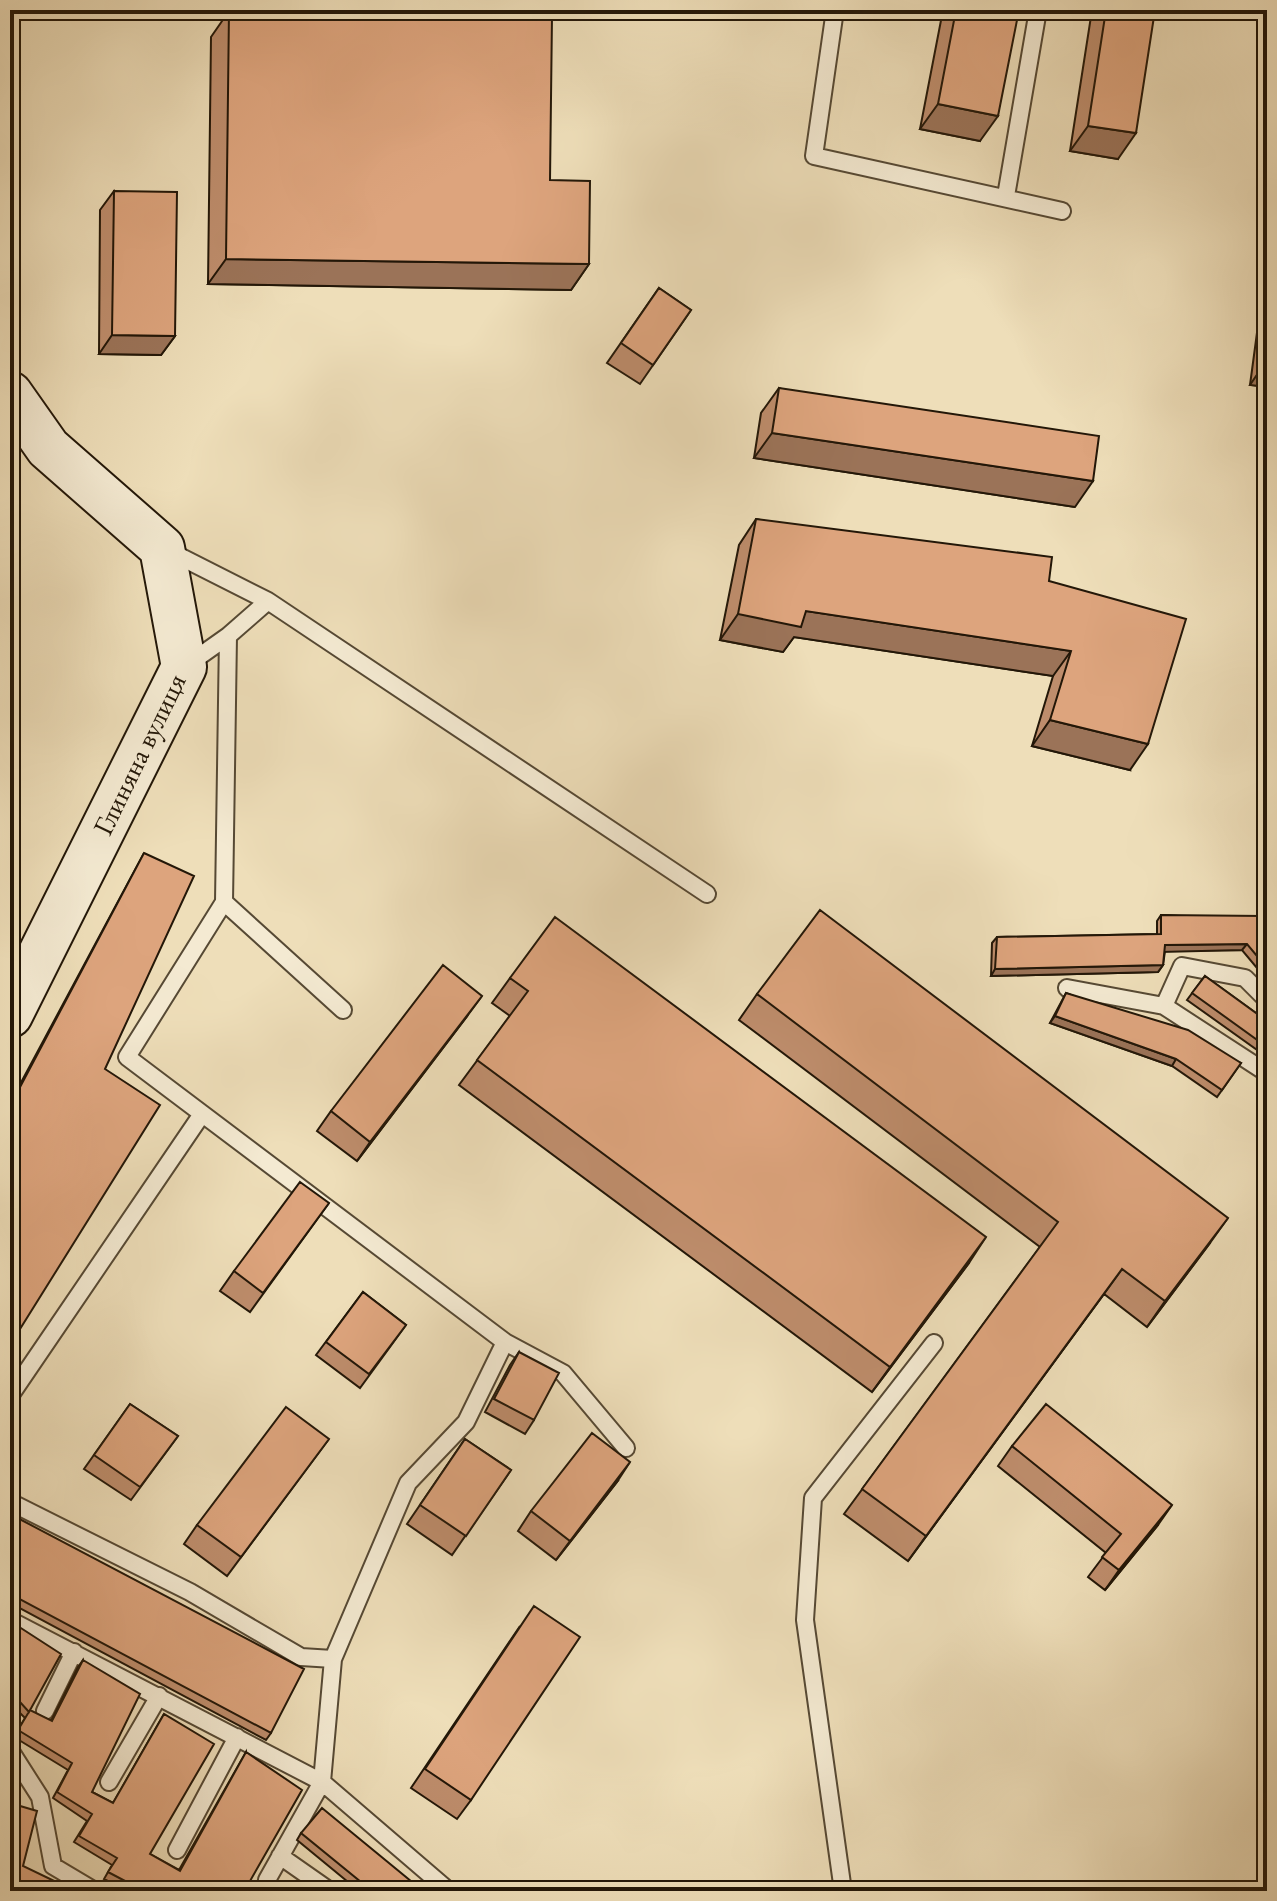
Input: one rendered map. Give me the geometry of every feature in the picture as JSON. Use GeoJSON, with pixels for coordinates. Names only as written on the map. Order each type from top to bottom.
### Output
{"type":"FeatureCollection","features":[{"type":"Feature","properties":{"kind":"street"},"geometry":{"type":"LineString","coordinates":[[10,394],[48,448],[162,548]]}},
{"type":"Feature","properties":{"kind":"street","name":"Глиняна вулиця"},"geometry":{"type":"LineString","coordinates":[[10,1015],[184,667],[162,548]]}},
{"type":"Feature","properties":{"kind":"lane"},"geometry":{"type":"LineString","coordinates":[[835,10],[814,156],[1006,196],[1062,211]]}},
{"type":"Feature","properties":{"kind":"lane"},"geometry":{"type":"LineString","coordinates":[[1006,196],[1038,10]]}},
{"type":"Feature","properties":{"kind":"lane"},"geometry":{"type":"LineString","coordinates":[[162,548],[268,601],[707,894]]}},
{"type":"Feature","properties":{"kind":"lane"},"geometry":{"type":"LineString","coordinates":[[184,667],[228,636],[268,601]]}},
{"type":"Feature","properties":{"kind":"lane"},"geometry":{"type":"LineString","coordinates":[[228,636],[224,902],[127,1057],[505,1342],[563,1373],[626,1448]]}},
{"type":"Feature","properties":{"kind":"lane"},"geometry":{"type":"LineString","coordinates":[[224,902],[343,1010]]}},
{"type":"Feature","properties":{"kind":"lane"},"geometry":{"type":"LineString","coordinates":[[1164,1006],[1182,966],[1245,978],[1267,1000]]}},
{"type":"Feature","properties":{"kind":"lane"},"geometry":{"type":"LineString","coordinates":[[1067,988],[1164,1006],[1267,1073]]}},
{"type":"Feature","properties":{"kind":"lane"},"geometry":{"type":"LineString","coordinates":[[10,1396],[202,1114]]}},
{"type":"Feature","properties":{"kind":"lane"},"geometry":{"type":"LineString","coordinates":[[273,1891],[267,1880],[322,1782],[333,1659],[408,1483],[466,1422],[505,1342]]}},
{"type":"Feature","properties":{"kind":"lane"},"geometry":{"type":"LineString","coordinates":[[843,1891],[805,1620],[813,1498],[934,1343]]}},
{"type":"Feature","properties":{"kind":"lane"},"geometry":{"type":"LineString","coordinates":[[10,1502],[190,1592],[301,1657],[333,1659]]}},
{"type":"Feature","properties":{"kind":"lane"},"geometry":{"type":"LineString","coordinates":[[10,1620],[322,1782],[449,1891]]}},
{"type":"Feature","properties":{"kind":"lane"},"geometry":{"type":"LineString","coordinates":[[45,1711],[74,1652]]}},
{"type":"Feature","properties":{"kind":"lane"},"geometry":{"type":"LineString","coordinates":[[109,1782],[159,1696]]}},
{"type":"Feature","properties":{"kind":"lane"},"geometry":{"type":"LineString","coordinates":[[177,1850],[237,1737]]}},
{"type":"Feature","properties":{"kind":"lane"},"geometry":{"type":"LineString","coordinates":[[10,1750],[40,1797],[53,1866],[95,1891]]}},
{"type":"Feature","properties":{"kind":"lane"},"geometry":{"type":"LineString","coordinates":[[280,1856],[330,1891]]}},
{"type":"Feature","properties":{"kind":"building"},"geometry":{"type":"Polygon","coordinates":[[[956,10],[1019,10],[998,116],[938,104],[956,10]]]}},
{"type":"Feature","properties":{"kind":"building"},"geometry":{"type":"Polygon","coordinates":[[[1106,10],[1155,10],[1136,133],[1088,126],[1106,10]]]}},
{"type":"Feature","properties":{"kind":"building"},"geometry":{"type":"Polygon","coordinates":[[[229,11],[552,16],[550,180],[590,181],[589,264],[226,259],[229,11]]]}},
{"type":"Feature","properties":{"kind":"building"},"geometry":{"type":"Polygon","coordinates":[[[114,191],[177,192],[175,336],[112,335],[114,191]]]}},
{"type":"Feature","properties":{"kind":"building"},"geometry":{"type":"Polygon","coordinates":[[[659,288],[691,310],[653,365],[621,343],[659,288]]]}},
{"type":"Feature","properties":{"kind":"building"},"geometry":{"type":"Polygon","coordinates":[[[779,388],[1099,436],[1093,481],[772,433],[779,388]]]}},
{"type":"Feature","properties":{"kind":"building"},"geometry":{"type":"Polygon","coordinates":[[[756,519],[1052,557],[1049,581],[1186,619],[1148,744],[1050,720],[1071,651],[806,611],[801,627],[738,614],[756,519]]]}},
{"type":"Feature","properties":{"kind":"building"},"geometry":{"type":"Polygon","coordinates":[[[144,853],[194,876],[105,1069],[160,1105],[10,1345],[10,1106],[144,853]]]}},
{"type":"Feature","properties":{"kind":"building"},"geometry":{"type":"Polygon","coordinates":[[[820,910],[1228,1218],[1165,1301],[1122,1269],[926,1536],[862,1489],[1058,1222],[757,994],[820,910]]]}},
{"type":"Feature","properties":{"kind":"building"},"geometry":{"type":"Polygon","coordinates":[[[1161,915],[1263,916],[1267,921],[1267,968],[1247,944],[1165,945],[1163,965],[995,969],[997,937],[1161,934],[1161,915]]]}},
{"type":"Feature","properties":{"kind":"building"},"geometry":{"type":"Polygon","coordinates":[[[555,917],[986,1237],[890,1367],[477,1060],[528,991],[510,978],[555,917]]]}},
{"type":"Feature","properties":{"kind":"building"},"geometry":{"type":"Polygon","coordinates":[[[443,965],[482,996],[370,1142],[331,1111],[443,965]]]}},
{"type":"Feature","properties":{"kind":"building"},"geometry":{"type":"Polygon","coordinates":[[[1205,976],[1267,1021],[1267,1047],[1192,993],[1205,976]]]}},
{"type":"Feature","properties":{"kind":"building"},"geometry":{"type":"Polygon","coordinates":[[[1066,993],[1188,1030],[1241,1063],[1222,1090],[1176,1059],[1055,1016],[1066,993]]]}},
{"type":"Feature","properties":{"kind":"building"},"geometry":{"type":"Polygon","coordinates":[[[300,1182],[329,1203],[263,1293],[234,1271],[300,1182]]]}},
{"type":"Feature","properties":{"kind":"building"},"geometry":{"type":"Polygon","coordinates":[[[363,1292],[406,1325],[369,1374],[326,1342],[363,1292]]]}},
{"type":"Feature","properties":{"kind":"building"},"geometry":{"type":"Polygon","coordinates":[[[519,1352],[559,1373],[534,1420],[494,1399],[519,1352]]]}},
{"type":"Feature","properties":{"kind":"building"},"geometry":{"type":"Polygon","coordinates":[[[130,1404],[178,1436],[140,1487],[94,1455],[130,1404]]]}},
{"type":"Feature","properties":{"kind":"building"},"geometry":{"type":"Polygon","coordinates":[[[1046,1404],[1172,1505],[1119,1570],[1102,1557],[1121,1534],[1012,1446],[1046,1404]]]}},
{"type":"Feature","properties":{"kind":"building"},"geometry":{"type":"Polygon","coordinates":[[[286,1407],[329,1439],[241,1557],[197,1525],[286,1407]]]}},
{"type":"Feature","properties":{"kind":"building"},"geometry":{"type":"Polygon","coordinates":[[[592,1433],[630,1462],[570,1541],[531,1511],[592,1433]]]}},
{"type":"Feature","properties":{"kind":"building"},"geometry":{"type":"Polygon","coordinates":[[[465,1439],[511,1470],[466,1536],[420,1505],[465,1439]]]}},
{"type":"Feature","properties":{"kind":"building"},"geometry":{"type":"Polygon","coordinates":[[[10,1514],[304,1669],[271,1733],[10,1594],[10,1514]]]}},
{"type":"Feature","properties":{"kind":"building"},"geometry":{"type":"Polygon","coordinates":[[[534,1606],[580,1637],[471,1800],[425,1769],[534,1606]]]}},
{"type":"Feature","properties":{"kind":"building"},"geometry":{"type":"Polygon","coordinates":[[[10,1621],[61,1654],[29,1712],[10,1695],[10,1621]]]}},
{"type":"Feature","properties":{"kind":"building"},"geometry":{"type":"Polygon","coordinates":[[[83,1660],[140,1694],[92,1792],[113,1803],[164,1714],[214,1744],[150,1854],[180,1871],[246,1752],[302,1790],[250,1881],[259,1891],[144,1891],[108,1872],[117,1858],[79,1836],[92,1814],[57,1792],[72,1763],[18,1730],[30,1710],[52,1721],[83,1660]]]}},
{"type":"Feature","properties":{"kind":"building"},"geometry":{"type":"Polygon","coordinates":[[[10,1803],[37,1811],[23,1866],[75,1891],[10,1891],[10,1803]]]}},
{"type":"Feature","properties":{"kind":"building"},"geometry":{"type":"Polygon","coordinates":[[[322,1808],[423,1891],[372,1891],[301,1833],[322,1808]]]}}]}
